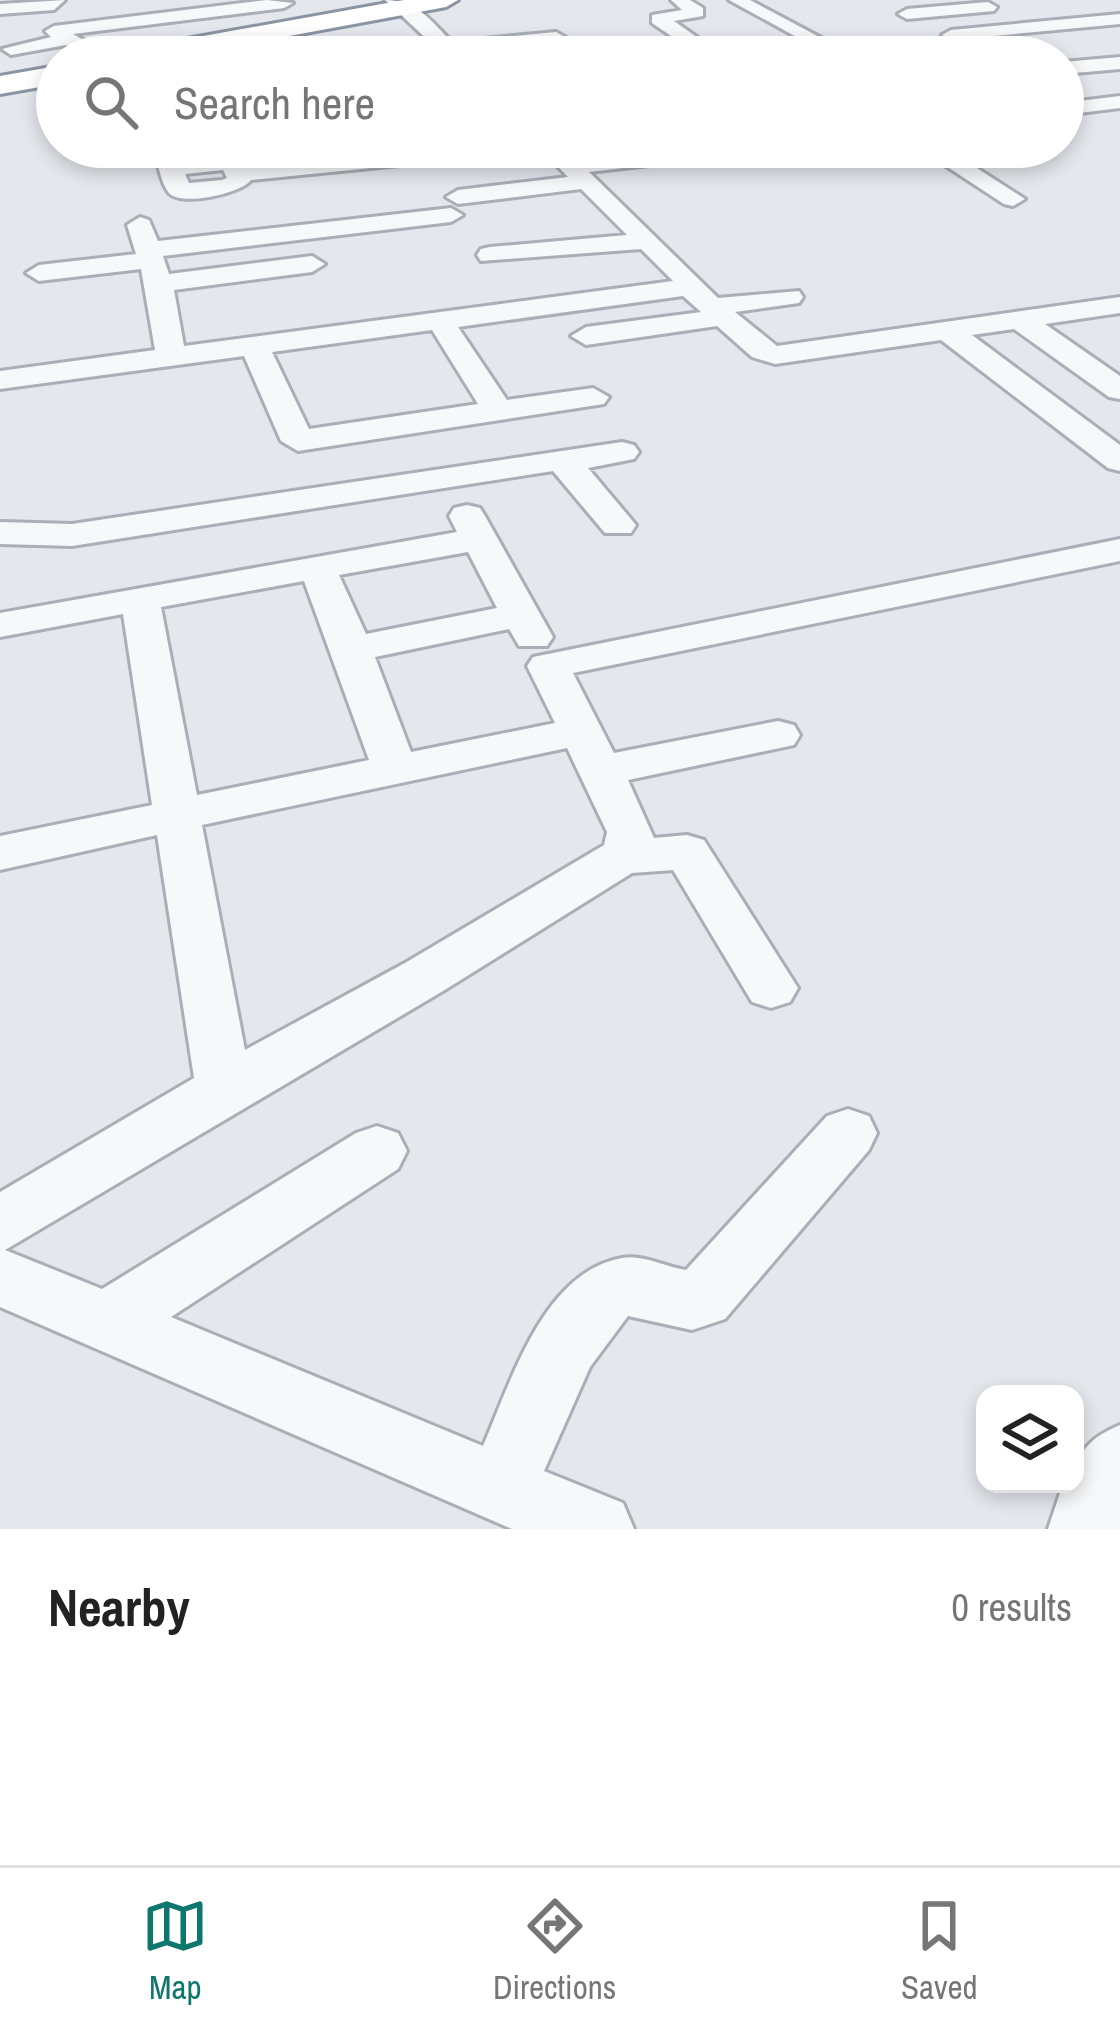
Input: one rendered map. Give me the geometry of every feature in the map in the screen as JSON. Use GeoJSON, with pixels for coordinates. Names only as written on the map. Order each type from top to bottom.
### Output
{"type":"FeatureCollection","features":[{"type":"Feature","properties":{"kind":"highway"},"geometry":{"type":"LineString","coordinates":[[243,36],[446,0]]}},
{"type":"Feature","properties":{"kind":"highway"},"geometry":{"type":"LineString","coordinates":[[257,36],[403,6],[469,0]]}},
{"type":"Feature","properties":{"kind":"highway"},"geometry":{"type":"LineString","coordinates":[[0,83],[36,77]]}},
{"type":"Feature","properties":{"kind":"street"},"geometry":{"type":"LineString","coordinates":[[0,9],[54,5],[57,0]]}},
{"type":"Feature","properties":{"kind":"street"},"geometry":{"type":"LineString","coordinates":[[679,0],[697,12],[658,18],[684,36]]}},
{"type":"Feature","properties":{"kind":"street"},"geometry":{"type":"LineString","coordinates":[[737,0],[807,36]]}},
{"type":"Feature","properties":{"kind":"street"},"geometry":{"type":"LineString","coordinates":[[764,0],[831,36]]}},
{"type":"Feature","properties":{"kind":"street"},"geometry":{"type":"LineString","coordinates":[[1096,0],[1120,9]]}},
{"type":"Feature","properties":{"kind":"street"},"geometry":{"type":"LineString","coordinates":[[6,44],[48,30],[98,22],[284,2]]}},
{"type":"Feature","properties":{"kind":"street"},"geometry":{"type":"LineString","coordinates":[[403,6],[434,36]]}},
{"type":"Feature","properties":{"kind":"street"},"geometry":{"type":"LineString","coordinates":[[1000,6],[900,10],[951,35],[1120,19]]}},
{"type":"Feature","properties":{"kind":"street"},"geometry":{"type":"LineString","coordinates":[[6,44],[48,30],[60,36]]}},
{"type":"Feature","properties":{"kind":"street"},"geometry":{"type":"LineString","coordinates":[[1084,55],[1120,46]]}},
{"type":"Feature","properties":{"kind":"street"},"geometry":{"type":"LineString","coordinates":[[1084,62],[1120,63]]}},
{"type":"Feature","properties":{"kind":"street"},"geometry":{"type":"LineString","coordinates":[[1084,106],[1120,102]]}},
{"type":"Feature","properties":{"kind":"street"},"geometry":{"type":"LineString","coordinates":[[170,168],[175,186],[183,191],[237,185],[237,174],[295,168]]}},
{"type":"Feature","properties":{"kind":"street"},"geometry":{"type":"LineString","coordinates":[[154,265],[304,211],[403,220],[560,168]]}},
{"type":"Feature","properties":{"kind":"street"},"geometry":{"type":"LineString","coordinates":[[571,168],[688,280],[688,287]]}},
{"type":"Feature","properties":{"kind":"street"},"geometry":{"type":"LineString","coordinates":[[962,168],[1013,199]]}},
{"type":"Feature","properties":{"kind":"street"},"geometry":{"type":"LineString","coordinates":[[286,169],[304,211]]}},
{"type":"Feature","properties":{"kind":"street"},"geometry":{"type":"LineString","coordinates":[[381,189],[421,246]]}},
{"type":"Feature","properties":{"kind":"street"},"geometry":{"type":"LineString","coordinates":[[171,356],[154,265],[139,222],[237,210]]}},
{"type":"Feature","properties":{"kind":"street"},"geometry":{"type":"LineString","coordinates":[[490,255],[646,241]]}},
{"type":"Feature","properties":{"kind":"street"},"geometry":{"type":"LineString","coordinates":[[39,273],[154,265],[312,264]]}},
{"type":"Feature","properties":{"kind":"street"},"geometry":{"type":"LineString","coordinates":[[0,380],[688,287],[775,355],[1120,305]]}},
{"type":"Feature","properties":{"kind":"street"},"geometry":{"type":"LineString","coordinates":[[586,335],[789,297]]}},
{"type":"Feature","properties":{"kind":"street"},"geometry":{"type":"LineString","coordinates":[[1020,320],[1120,390]]}},
{"type":"Feature","properties":{"kind":"street"},"geometry":{"type":"LineString","coordinates":[[440,321],[498,410]]}},
{"type":"Feature","properties":{"kind":"street"},"geometry":{"type":"LineString","coordinates":[[948,331],[1120,461]]}},
{"type":"Feature","properties":{"kind":"street"},"geometry":{"type":"LineString","coordinates":[[254,346],[298,441],[593,397]]}},
{"type":"Feature","properties":{"kind":"street"},"geometry":{"type":"LineString","coordinates":[[0,533],[72,535],[622,452]]}},
{"type":"Feature","properties":{"kind":"street"},"geometry":{"type":"LineString","coordinates":[[563,462],[618,525]]}},
{"type":"Feature","properties":{"kind":"street"},"geometry":{"type":"LineString","coordinates":[[0,1224],[424,977],[629,848],[631,832],[592,751],[446,478]]}},
{"type":"Feature","properties":{"kind":"street"},"geometry":{"type":"LineString","coordinates":[[0,625],[480,539]]}},
{"type":"Feature","properties":{"kind":"street"},"geometry":{"type":"LineString","coordinates":[[548,666],[1120,550]]}},
{"type":"Feature","properties":{"kind":"street"},"geometry":{"type":"LineString","coordinates":[[317,568],[394,767]]}},
{"type":"Feature","properties":{"kind":"street"},"geometry":{"type":"LineString","coordinates":[[140,599],[224,1090]]}},
{"type":"Feature","properties":{"kind":"street"},"geometry":{"type":"LineString","coordinates":[[352,649],[521,614]]}},
{"type":"Feature","properties":{"kind":"street"},"geometry":{"type":"LineString","coordinates":[[0,853],[394,767],[778,735]]}},
{"type":"Feature","properties":{"kind":"street"},"geometry":{"type":"LineString","coordinates":[[621,857],[687,852],[771,988]]}},
{"type":"Feature","properties":{"kind":"street"},"geometry":{"type":"LineString","coordinates":[[501,1488],[575,1327],[595,1304],[607,1292],[627,1286],[688,1302],[702,1298],[848,1133]]}},
{"type":"Feature","properties":{"kind":"street"},"geometry":{"type":"LineString","coordinates":[[107,1322],[376,1151]]}},
{"type":"Feature","properties":{"kind":"street"},"geometry":{"type":"LineString","coordinates":[[0,1277],[597,1529]]}},
{"type":"Feature","properties":{"kind":"street"},"geometry":{"type":"LineString","coordinates":[[1085,1529],[1094,1497],[1120,1460]]}}]}
